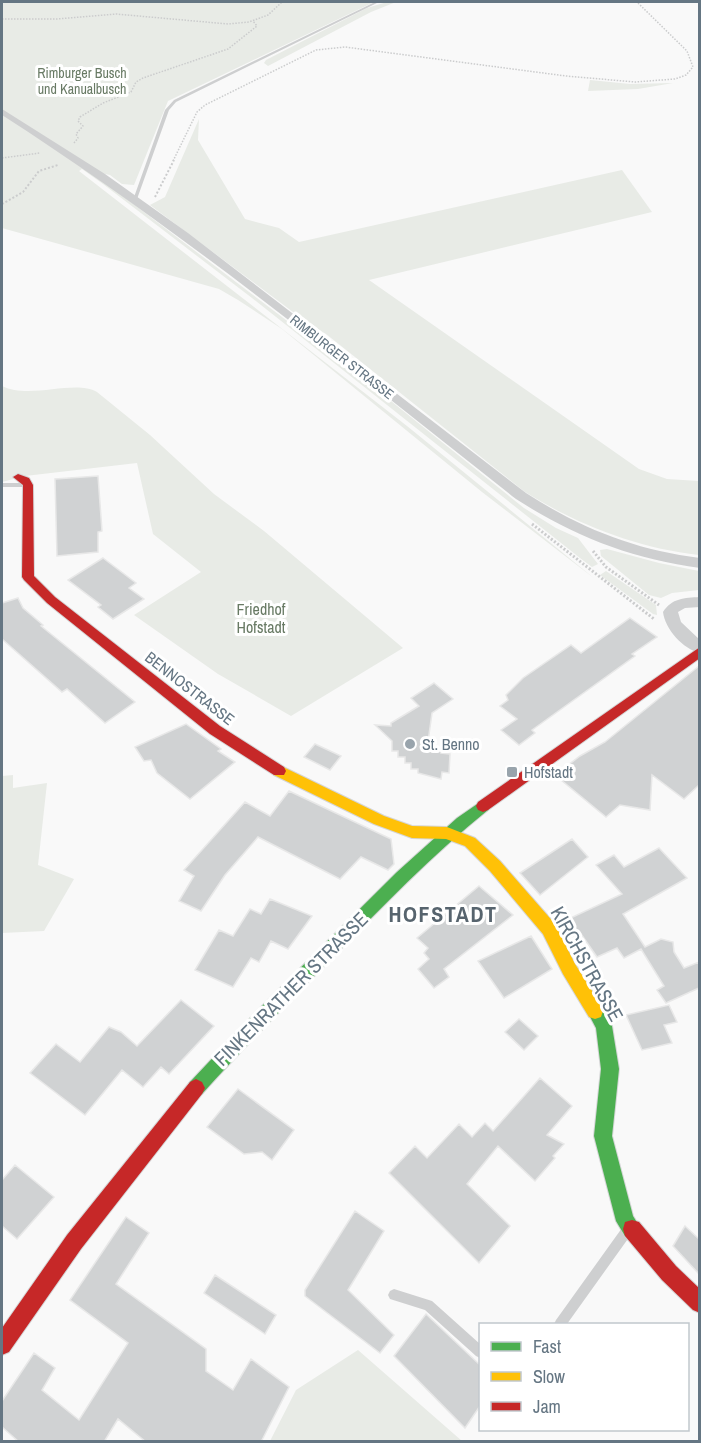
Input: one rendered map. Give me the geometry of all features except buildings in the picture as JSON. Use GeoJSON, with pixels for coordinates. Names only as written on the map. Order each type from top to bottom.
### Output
{"type":"FeatureCollection","features":[{"type":"Feature","properties":{"kind":"street","name":"RIMBURGER STRASSE"},"geometry":{"type":"LineString","coordinates":[[2,112],[78,160],[138,202],[286,313],[521,496],[556,520],[592,536],[654,557],[699,563]]}},
{"type":"Feature","properties":{"kind":"street","name":"BENNOSTRASSE"},"geometry":{"type":"LineString","coordinates":[[23,481],[28,577],[43,593],[215,730],[281,773],[379,820],[412,832],[447,833]]}},
{"type":"Feature","properties":{"kind":"street"},"geometry":{"type":"LineString","coordinates":[[671,611],[684,603],[699,602]]}},
{"type":"Feature","properties":{"kind":"street","name":"FINKENRATHER STRASSE"},"geometry":{"type":"LineString","coordinates":[[2,1345],[88,1224],[179,1107],[222,1058],[346,932],[447,833],[699,650],[672,623],[671,611]]}},
{"type":"Feature","properties":{"kind":"street","name":"KIRCHSTRASSE"},"geometry":{"type":"LineString","coordinates":[[447,833],[470,842],[527,901],[549,929],[569,969],[604,1026],[610,1069],[603,1136],[625,1221],[669,1273],[699,1303]]}},
{"type":"Feature","properties":{"kind":"lane"},"geometry":{"type":"LineString","coordinates":[[138,202],[167,110],[175,101],[377,2]]}},
{"type":"Feature","properties":{"kind":"lane"},"geometry":{"type":"LineString","coordinates":[[2,485],[23,481]]}},
{"type":"Feature","properties":{"kind":"lane"},"geometry":{"type":"LineString","coordinates":[[562,1323],[630,1226]]}},
{"type":"Feature","properties":{"kind":"lane"},"geometry":{"type":"LineString","coordinates":[[394,1294],[428,1305],[479,1351]]}},
{"type":"Feature","properties":{"kind":"path"},"geometry":{"type":"LineString","coordinates":[[2,19],[60,19],[126,14],[204,23],[253,21],[269,14],[282,2]]}},
{"type":"Feature","properties":{"kind":"path"},"geometry":{"type":"LineString","coordinates":[[138,202],[157,195],[197,112],[226,94],[322,48],[351,48],[586,78],[653,81],[686,75],[693,67],[687,51],[637,2]]}},
{"type":"Feature","properties":{"kind":"path"},"geometry":{"type":"LineString","coordinates":[[2,158],[64,151],[78,140],[76,134],[83,126],[78,121],[80,117],[103,103],[131,92],[136,82],[143,78],[228,49],[257,26],[253,21]]}},
{"type":"Feature","properties":{"kind":"path"},"geometry":{"type":"LineString","coordinates":[[2,204],[24,192],[39,171],[78,160]]}},
{"type":"Feature","properties":{"kind":"path"},"geometry":{"type":"LineString","coordinates":[[592,536],[591,548],[606,567],[648,598],[671,611]]}},
{"type":"Feature","properties":{"kind":"green space","name":"Rimburger Busch und Kanualbusch"},"geometry":{"type":"Polygon","coordinates":[[[2,2],[374,2],[168,101],[134,185],[122,184],[110,175],[90,171],[361,377],[524,508],[556,528],[578,538],[598,564],[592,567],[580,558],[252,298],[103,184],[82,169],[79,171],[407,426],[595,579],[482,492],[282,329],[238,300],[219,289],[2,228],[2,2]]]}},
{"type":"Feature","properties":{"kind":"green space"},"geometry":{"type":"Polygon","coordinates":[[[387,2],[396,2],[371,12],[268,66],[264,63],[367,8],[387,2]]]}},
{"type":"Feature","properties":{"kind":"green space"},"geometry":{"type":"Polygon","coordinates":[[[590,80],[630,84],[673,83],[638,89],[588,91],[590,80]]]}},
{"type":"Feature","properties":{"kind":"green space"},"geometry":{"type":"Polygon","coordinates":[[[199,119],[198,140],[245,219],[279,228],[299,242],[622,170],[652,212],[369,280],[639,469],[667,479],[699,481],[699,555],[631,541],[587,525],[525,492],[326,334],[309,324],[150,205],[165,197],[199,119]]]}},
{"type":"Feature","properties":{"kind":"green space","name":"Friedhof Hofstadt"},"geometry":{"type":"Polygon","coordinates":[[[2,386],[25,391],[76,388],[97,392],[150,435],[214,494],[264,531],[403,648],[291,716],[218,674],[134,615],[201,572],[153,534],[137,463],[25,476],[2,482],[2,386]]]}},
{"type":"Feature","properties":{"kind":"green space"},"geometry":{"type":"Polygon","coordinates":[[[607,549],[699,571],[699,590],[672,593],[661,598],[649,595],[601,556],[600,550],[607,549]]]}},
{"type":"Feature","properties":{"kind":"green space"},"geometry":{"type":"Polygon","coordinates":[[[606,571],[656,605],[657,615],[600,575],[606,571]]]}},
{"type":"Feature","properties":{"kind":"green space"},"geometry":{"type":"Polygon","coordinates":[[[13,775],[13,788],[47,783],[38,865],[74,879],[44,931],[2,933],[2,776],[13,775]]]}},
{"type":"Feature","properties":{"kind":"green space"},"geometry":{"type":"Polygon","coordinates":[[[358,1350],[462,1441],[270,1441],[296,1390],[358,1350]]]}},
{"type":"Feature","properties":{"kind":"traffic: fast"},"geometry":{"type":"LineString","coordinates":[[196,1088],[227,1053],[383,895],[441,840],[483,806]]}},
{"type":"Feature","properties":{"kind":"traffic: fast"},"geometry":{"type":"LineString","coordinates":[[595,1011],[604,1026],[610,1069],[603,1136],[625,1221],[632,1229]]}},
{"type":"Feature","properties":{"kind":"traffic: slow"},"geometry":{"type":"LineString","coordinates":[[279,771],[379,820],[412,832],[447,833],[470,842],[495,866],[549,929],[569,969],[595,1011]]}},
{"type":"Feature","properties":{"kind":"traffic: jam"},"geometry":{"type":"LineString","coordinates":[[18,477],[25,480],[28,485],[28,577],[51,600],[215,730],[279,771]]}},
{"type":"Feature","properties":{"kind":"traffic: jam"},"geometry":{"type":"LineString","coordinates":[[483,806],[700,651]]}},
{"type":"Feature","properties":{"kind":"traffic: jam"},"geometry":{"type":"LineString","coordinates":[[2,1345],[74,1242],[196,1088]]}},
{"type":"Feature","properties":{"kind":"traffic: jam"},"geometry":{"type":"LineString","coordinates":[[632,1229],[669,1273],[700,1303]]}},
{"type":"Feature","properties":{"kind":"place","name":"St. Benno"},"geometry":{"type":"Point","coordinates":[410,744]}},
{"type":"Feature","properties":{"kind":"place","name":"Hofstadt"},"geometry":{"type":"Point","coordinates":[512,772]}},
{"type":"Feature","properties":{"kind":"district","name":"HOFSTADT"},"geometry":{"type":"Point","coordinates":[443,914]}}]}
